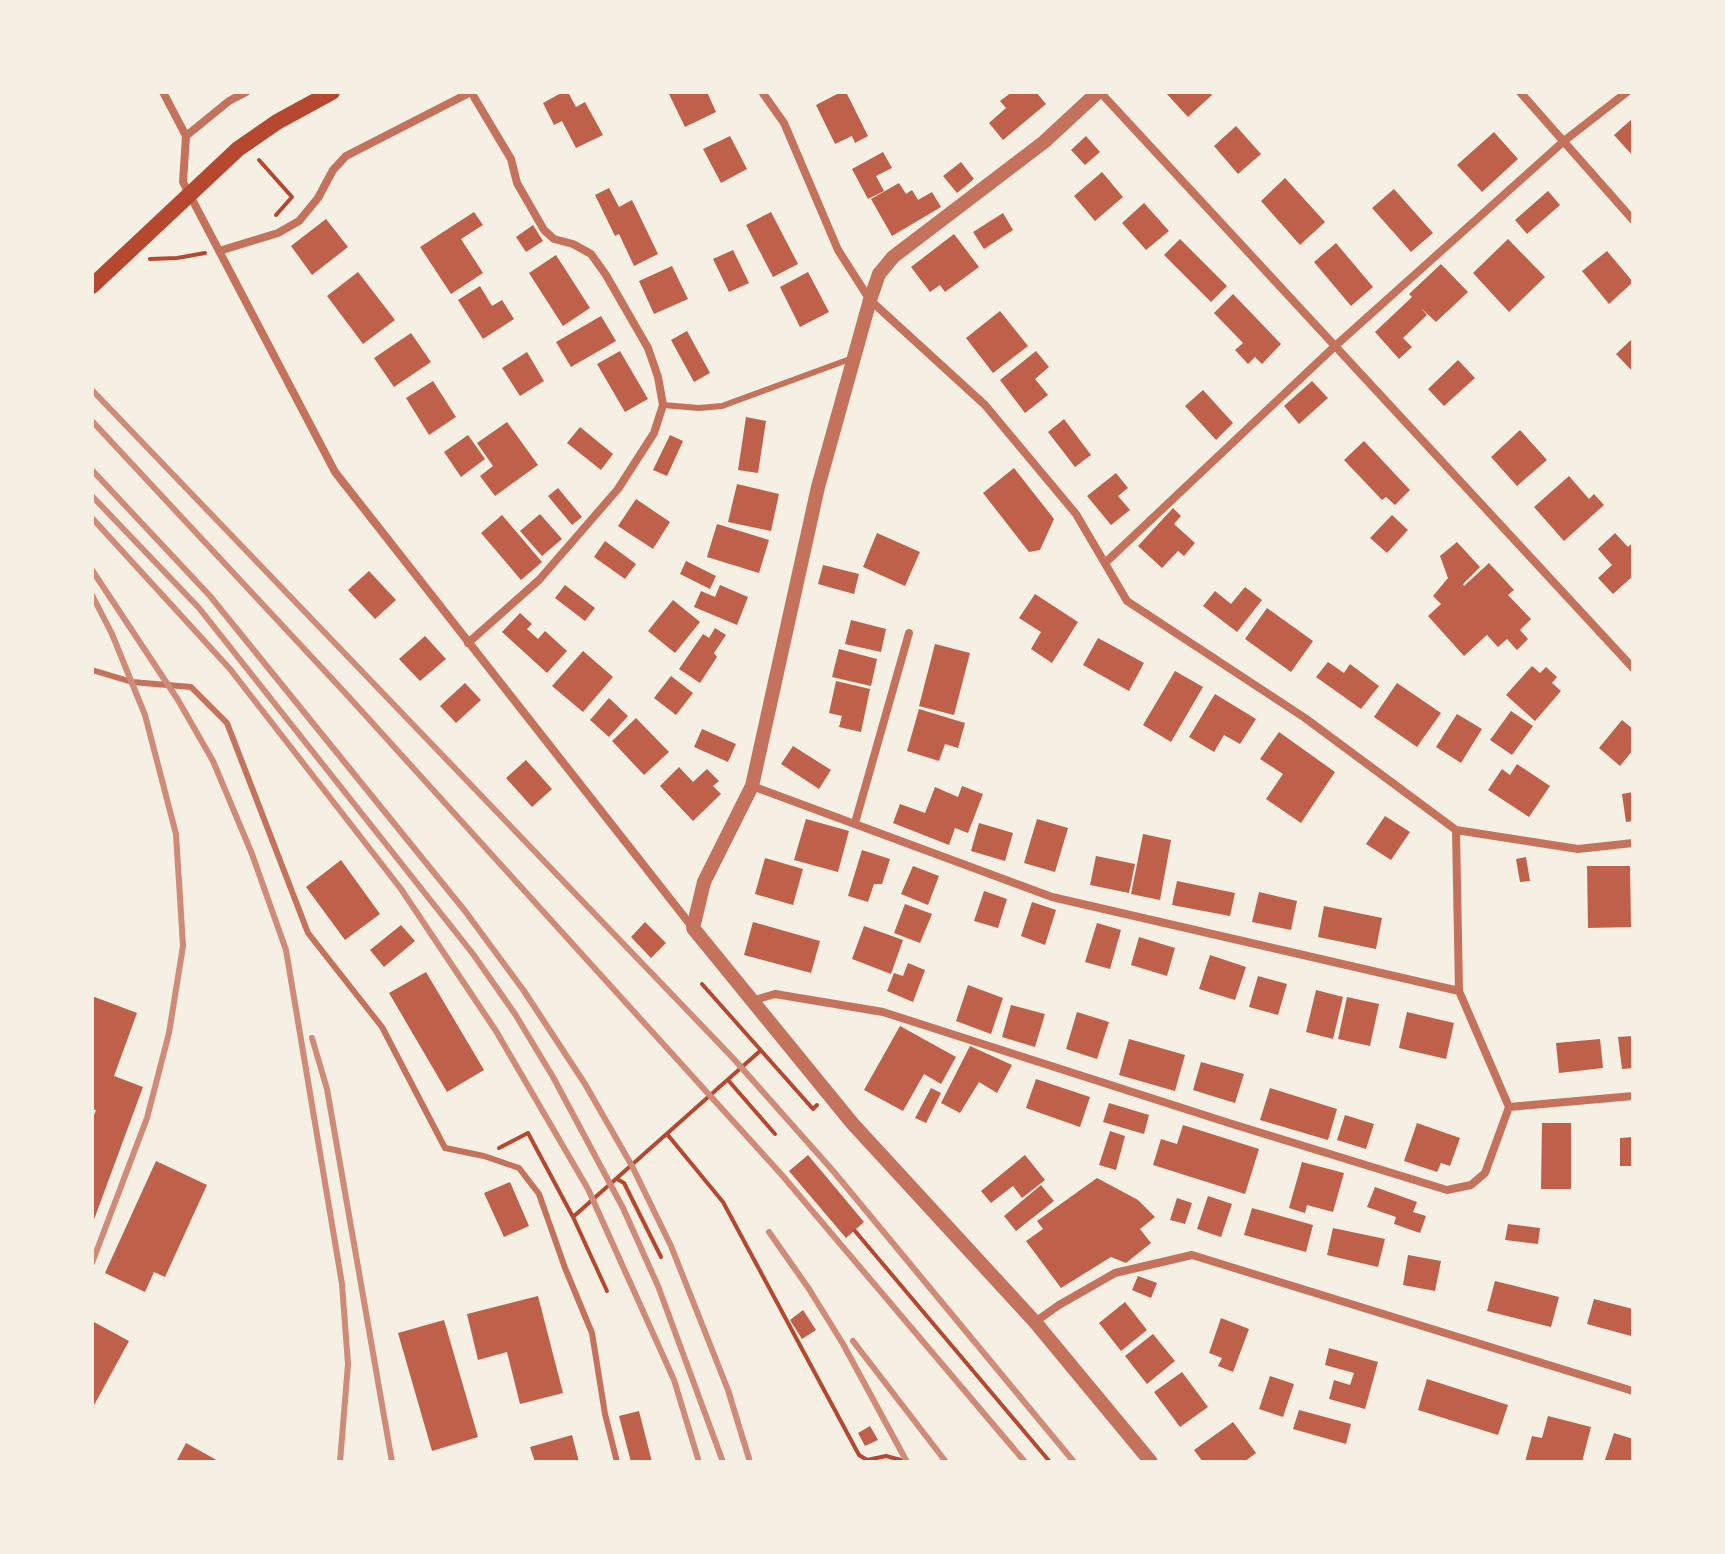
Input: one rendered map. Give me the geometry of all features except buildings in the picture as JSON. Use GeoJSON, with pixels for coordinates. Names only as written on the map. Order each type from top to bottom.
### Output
{"type":"FeatureCollection","features":[{"type":"Feature","properties":{"kind":"main road"},"geometry":{"type":"LineString","coordinates":[[92,286],[238,149],[277,122],[332,92]]}},
{"type":"Feature","properties":{"kind":"street"},"geometry":{"type":"LineString","coordinates":[[163,92],[186,136],[183,182],[335,472],[751,1001],[852,1123],[1035,1322],[1151,1462]]}},
{"type":"Feature","properties":{"kind":"street"},"geometry":{"type":"LineString","coordinates":[[186,136],[229,101],[246,92]]}},
{"type":"Feature","properties":{"kind":"street"},"geometry":{"type":"LineString","coordinates":[[219,251],[278,233],[299,221],[346,156],[471,92],[511,159],[517,183],[544,230],[554,239],[573,244],[591,254],[606,275],[648,348],[658,377],[663,405],[654,433],[618,489],[539,580],[468,643]]}},
{"type":"Feature","properties":{"kind":"street"},"geometry":{"type":"LineString","coordinates":[[762,92],[784,123],[838,250],[870,300],[985,405],[1076,514],[1127,601],[1305,718],[1456,830],[1578,849],[1633,843]]}},
{"type":"Feature","properties":{"kind":"street"},"geometry":{"type":"LineString","coordinates":[[693,928],[704,882],[752,786],[818,487],[879,274],[893,257],[1044,142],[1099,92],[1633,668]]}},
{"type":"Feature","properties":{"kind":"street"},"geometry":{"type":"LineString","coordinates":[[1520,92],[1633,220]]}},
{"type":"Feature","properties":{"kind":"street"},"geometry":{"type":"LineString","coordinates":[[1105,563],[1334,347],[1564,141],[1627,92]]}},
{"type":"Feature","properties":{"kind":"street"},"geometry":{"type":"LineString","coordinates":[[855,823],[909,633]]}},
{"type":"Feature","properties":{"kind":"street"},"geometry":{"type":"LineString","coordinates":[[752,786],[1052,897],[1459,991]]}},
{"type":"Feature","properties":{"kind":"street"},"geometry":{"type":"LineString","coordinates":[[751,1001],[775,994],[883,1012],[1447,1190],[1471,1185],[1485,1173],[1509,1107],[1459,991],[1456,830]]}},
{"type":"Feature","properties":{"kind":"street"},"geometry":{"type":"LineString","coordinates":[[1509,1107],[1633,1096]]}},
{"type":"Feature","properties":{"kind":"street"},"geometry":{"type":"LineString","coordinates":[[1035,1322],[1115,1273],[1192,1255],[1633,1391]]}},
{"type":"Feature","properties":{"kind":"lane"},"geometry":{"type":"LineString","coordinates":[[663,405],[722,406],[854,358]]}},
{"type":"Feature","properties":{"kind":"lane"},"geometry":{"type":"LineString","coordinates":[[92,670],[132,682],[191,687],[227,723],[308,933],[382,1027],[445,1148],[484,1156],[519,1168],[539,1194],[592,1333],[605,1414],[617,1462]]}},
{"type":"Feature","properties":{"kind":"path"},"geometry":{"type":"LineString","coordinates":[[255,241],[292,197],[259,160]]}},
{"type":"Feature","properties":{"kind":"path"},"geometry":{"type":"LineString","coordinates":[[141,259],[177,258],[219,251]]}},
{"type":"Feature","properties":{"kind":"path"},"geometry":{"type":"LineString","coordinates":[[702,984],[813,1109]]}},
{"type":"Feature","properties":{"kind":"path"},"geometry":{"type":"LineString","coordinates":[[573,1217],[760,1051]]}},
{"type":"Feature","properties":{"kind":"path"},"geometry":{"type":"LineString","coordinates":[[728,1080],[775,1134]]}},
{"type":"Feature","properties":{"kind":"path"},"geometry":{"type":"LineString","coordinates":[[484,1156],[528,1133],[573,1217],[607,1291]]}},
{"type":"Feature","properties":{"kind":"path"},"geometry":{"type":"LineString","coordinates":[[667,1134],[723,1202],[859,1455],[867,1460],[886,1456],[908,1462]]}},
{"type":"Feature","properties":{"kind":"path"},"geometry":{"type":"LineString","coordinates":[[617,1179],[624,1183],[661,1257]]}},
{"type":"Feature","properties":{"kind":"path"},"geometry":{"type":"LineString","coordinates":[[855,1231],[1050,1462]]}},
{"type":"Feature","properties":{"kind":"railway"},"geometry":{"type":"LineString","coordinates":[[92,390],[732,1057],[834,1172],[1074,1462]]}},
{"type":"Feature","properties":{"kind":"railway"},"geometry":{"type":"LineString","coordinates":[[92,421],[348,696],[781,1174],[1025,1462]]}},
{"type":"Feature","properties":{"kind":"railway"},"geometry":{"type":"LineString","coordinates":[[92,470],[210,596],[465,911],[524,991],[585,1084],[632,1166],[671,1246],[728,1390],[750,1462]]}},
{"type":"Feature","properties":{"kind":"railway"},"geometry":{"type":"LineString","coordinates":[[92,496],[199,608],[473,954],[515,1014],[553,1077],[623,1208],[658,1286],[723,1462]]}},
{"type":"Feature","properties":{"kind":"railway"},"geometry":{"type":"LineString","coordinates":[[92,518],[230,669],[401,889],[496,1031],[588,1189],[674,1380],[699,1462]]}},
{"type":"Feature","properties":{"kind":"railway"},"geometry":{"type":"LineString","coordinates":[[92,570],[178,700],[213,761],[252,854],[286,950],[342,1284],[348,1364],[340,1462]]}},
{"type":"Feature","properties":{"kind":"railway"},"geometry":{"type":"LineString","coordinates":[[92,595],[112,634],[145,715],[176,834],[183,946],[169,1033],[147,1118],[92,1263]]}},
{"type":"Feature","properties":{"kind":"railway"},"geometry":{"type":"LineString","coordinates":[[312,1038],[327,1089],[392,1462]]}},
{"type":"Feature","properties":{"kind":"railway"},"geometry":{"type":"LineString","coordinates":[[769,1232],[843,1344],[907,1462]]}},
{"type":"Feature","properties":{"kind":"railway"},"geometry":{"type":"LineString","coordinates":[[853,1341],[946,1462]]}}]}
